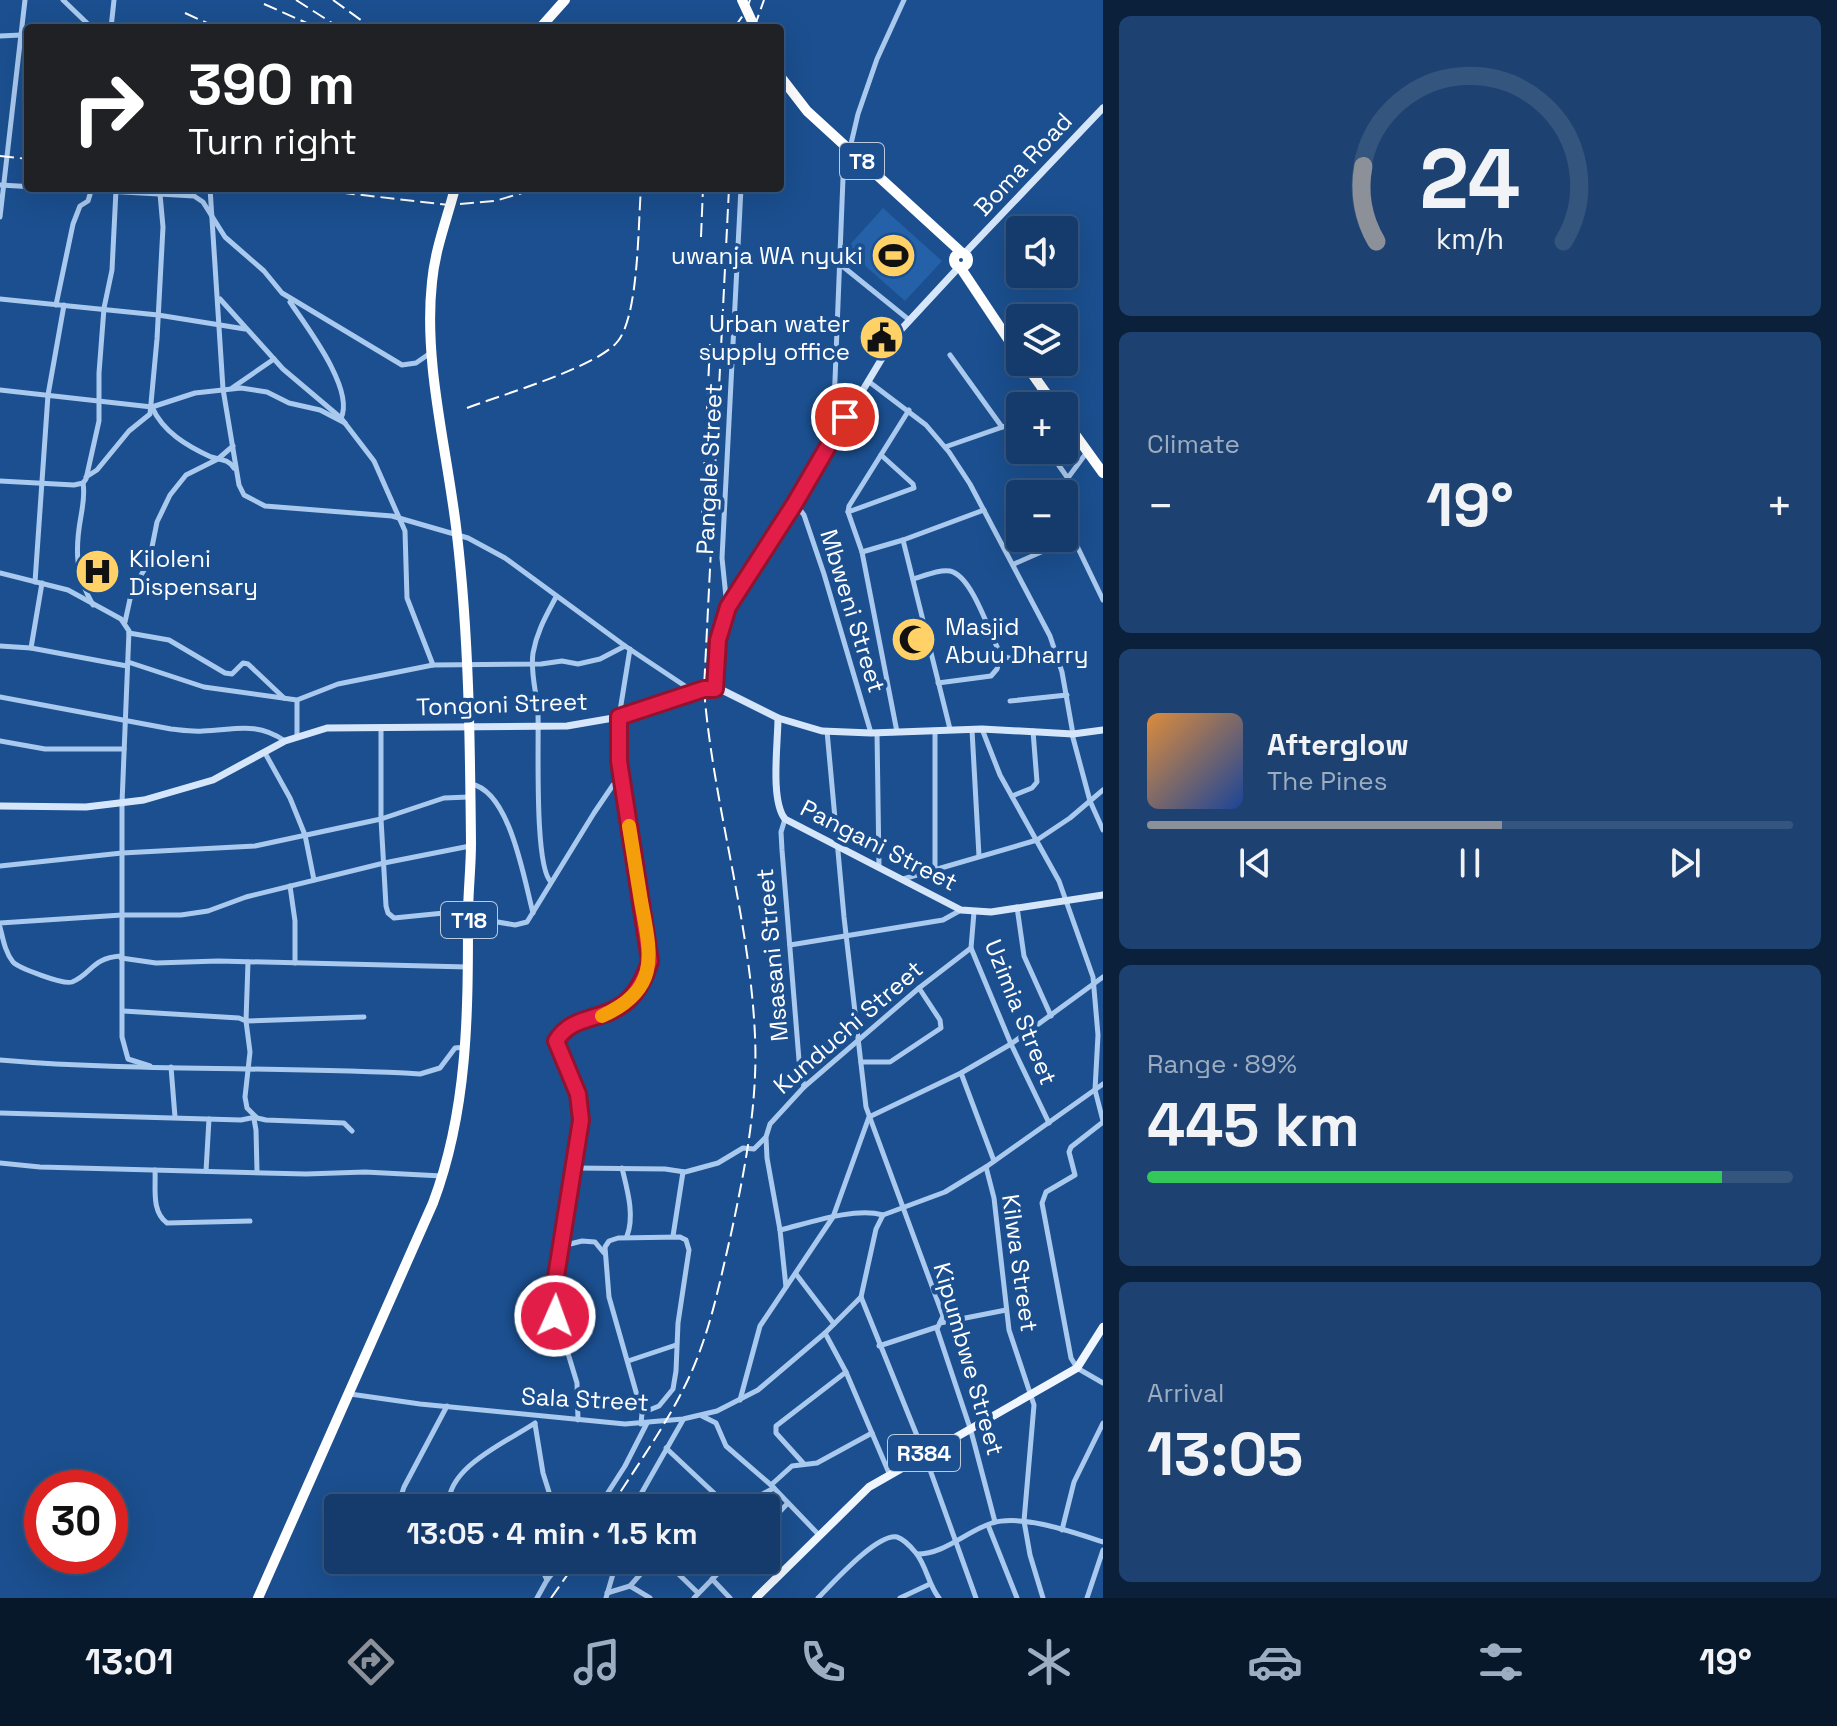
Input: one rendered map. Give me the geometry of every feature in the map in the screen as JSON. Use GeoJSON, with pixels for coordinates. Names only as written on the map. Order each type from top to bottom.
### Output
{"type":"FeatureCollection","features":[{"type":"Feature","properties":{"kind":"highway"},"geometry":{"type":"LineString","coordinates":[[544,24],[565,0]]}},
{"type":"Feature","properties":{"kind":"highway"},"geometry":{"type":"LineString","coordinates":[[742,0],[753,24]]}},
{"type":"Feature","properties":{"kind":"highway","name":"T8"},"geometry":{"type":"LineString","coordinates":[[784,81],[807,111],[949,241],[1006,335]]}},
{"type":"Feature","properties":{"kind":"highway","name":"T18"},"geometry":{"type":"LineString","coordinates":[[258,1598],[423,1227],[443,1177],[459,1107],[467,1047],[469,967],[469,666],[457,533],[432,351],[431,284],[454,192]]}},
{"type":"Feature","properties":{"kind":"highway"},"geometry":{"type":"LineString","coordinates":[[1078,439],[1103,473]]}},
{"type":"Feature","properties":{"kind":"main road","name":"R384"},"geometry":{"type":"LineString","coordinates":[[756,1598],[869,1487],[1077,1368],[1103,1327]]}},
{"type":"Feature","properties":{"kind":"street"},"geometry":{"type":"LineString","coordinates":[[0,217],[1,185],[8,150],[25,0]]}},
{"type":"Feature","properties":{"kind":"street"},"geometry":{"type":"LineString","coordinates":[[63,0],[88,24]]}},
{"type":"Feature","properties":{"kind":"street"},"geometry":{"type":"LineString","coordinates":[[111,24],[114,0]]}},
{"type":"Feature","properties":{"kind":"street"},"geometry":{"type":"LineString","coordinates":[[845,417],[834,405],[843,178],[877,59],[904,0]]}},
{"type":"Feature","properties":{"kind":"street"},"geometry":{"type":"LineString","coordinates":[[0,36],[21,35]]}},
{"type":"Feature","properties":{"kind":"street","name":"Boma Road"},"geometry":{"type":"LineString","coordinates":[[715,689],[718,640],[728,607],[908,319],[1103,108]]}},
{"type":"Feature","properties":{"kind":"street"},"geometry":{"type":"LineString","coordinates":[[0,147],[8,150]]}},
{"type":"Feature","properties":{"kind":"street"},"geometry":{"type":"LineString","coordinates":[[1,185],[24,187]]}},
{"type":"Feature","properties":{"kind":"street"},"geometry":{"type":"LineString","coordinates":[[56,305],[73,224],[80,206],[88,201],[91,192]]}},
{"type":"Feature","properties":{"kind":"street"},"geometry":{"type":"LineString","coordinates":[[93,605],[82,584],[76,556],[84,480],[97,431],[104,308],[112,270],[116,192]]}},
{"type":"Feature","properties":{"kind":"street"},"geometry":{"type":"LineString","coordinates":[[138,192],[194,196],[203,202],[225,237],[264,271],[288,298],[323,351],[344,404],[343,421]]}},
{"type":"Feature","properties":{"kind":"street"},"geometry":{"type":"LineString","coordinates":[[210,192],[223,389],[244,495],[265,506],[359,512],[401,518],[457,533],[505,558],[694,692]]}},
{"type":"Feature","properties":{"kind":"street","name":"Pangale Street"},"geometry":{"type":"LineString","coordinates":[[728,607],[722,558],[741,192]]}},
{"type":"Feature","properties":{"kind":"street"},"geometry":{"type":"LineString","coordinates":[[0,481],[42,483],[84,480],[97,470],[129,431],[149,415],[158,315],[163,211],[160,194]]}},
{"type":"Feature","properties":{"kind":"street"},"geometry":{"type":"LineString","coordinates":[[841,265],[908,319]]}},
{"type":"Feature","properties":{"kind":"street"},"geometry":{"type":"LineString","coordinates":[[219,298],[274,359],[343,421],[374,461],[405,531],[407,598],[433,665]]}},
{"type":"Feature","properties":{"kind":"street"},"geometry":{"type":"LineString","coordinates":[[288,298],[402,365],[416,363],[432,351]]}},
{"type":"Feature","properties":{"kind":"street"},"geometry":{"type":"LineString","coordinates":[[0,299],[104,308],[246,329]]}},
{"type":"Feature","properties":{"kind":"street"},"geometry":{"type":"LineString","coordinates":[[35,582],[48,395],[64,305]]}},
{"type":"Feature","properties":{"kind":"street"},"geometry":{"type":"LineString","coordinates":[[950,355],[1002,427]]}},
{"type":"Feature","properties":{"kind":"street"},"geometry":{"type":"LineString","coordinates":[[232,389],[274,359]]}},
{"type":"Feature","properties":{"kind":"street"},"geometry":{"type":"LineString","coordinates":[[868,380],[909,410],[945,447],[1014,564],[1058,656],[1072,734],[1090,801],[1103,830]]}},
{"type":"Feature","properties":{"kind":"street"},"geometry":{"type":"LineString","coordinates":[[0,390],[151,407],[195,393],[223,389],[267,392],[289,403],[320,410],[343,421]]}},
{"type":"Feature","properties":{"kind":"street"},"geometry":{"type":"LineString","coordinates":[[151,407],[177,438],[230,462],[238,476]]}},
{"type":"Feature","properties":{"kind":"street"},"geometry":{"type":"LineString","coordinates":[[897,732],[862,552],[848,512],[909,410]]}},
{"type":"Feature","properties":{"kind":"street"},"geometry":{"type":"LineString","coordinates":[[945,447],[1006,426]]}},
{"type":"Feature","properties":{"kind":"street"},"geometry":{"type":"LineString","coordinates":[[150,1066],[125,1057],[122,1037],[122,803],[129,633],[125,622],[132,590],[149,562],[157,522],[170,495],[186,475],[218,459],[233,446]]}},
{"type":"Feature","properties":{"kind":"street"},"geometry":{"type":"LineString","coordinates":[[1065,480],[1087,452]]}},
{"type":"Feature","properties":{"kind":"street"},"geometry":{"type":"LineString","coordinates":[[848,512],[914,488],[881,455]]}},
{"type":"Feature","properties":{"kind":"street"},"geometry":{"type":"LineString","coordinates":[[1058,464],[1067,477]]}},
{"type":"Feature","properties":{"kind":"street","name":"Mbweni Street"},"geometry":{"type":"LineString","coordinates":[[795,503],[804,515],[874,733],[879,866]]}},
{"type":"Feature","properties":{"kind":"street"},"geometry":{"type":"LineString","coordinates":[[862,552],[984,510]]}},
{"type":"Feature","properties":{"kind":"street"},"geometry":{"type":"LineString","coordinates":[[903,540],[950,729]]}},
{"type":"Feature","properties":{"kind":"street"},"geometry":{"type":"LineString","coordinates":[[1078,548],[1103,600]]}},
{"type":"Feature","properties":{"kind":"street"},"geometry":{"type":"LineString","coordinates":[[1014,564],[1041,552]]}},
{"type":"Feature","properties":{"kind":"street"},"geometry":{"type":"LineString","coordinates":[[913,579],[944,571],[959,576],[972,593],[1001,655],[997,669],[991,676],[938,683]]}},
{"type":"Feature","properties":{"kind":"street"},"geometry":{"type":"LineString","coordinates":[[0,573],[68,590],[125,622]]}},
{"type":"Feature","properties":{"kind":"street"},"geometry":{"type":"LineString","coordinates":[[31,648],[42,583]]}},
{"type":"Feature","properties":{"kind":"street"},"geometry":{"type":"LineString","coordinates":[[551,882],[545,875],[541,848],[538,716],[532,664],[539,626],[556,597]]}},
{"type":"Feature","properties":{"kind":"street"},"geometry":{"type":"LineString","coordinates":[[129,633],[174,642],[225,673],[232,674],[243,663],[248,664],[284,699]]}},
{"type":"Feature","properties":{"kind":"street"},"geometry":{"type":"LineString","coordinates":[[0,646],[127,664],[204,687],[297,700],[338,684],[433,665],[562,661],[578,664],[628,647]]}},
{"type":"Feature","properties":{"kind":"street"},"geometry":{"type":"LineString","coordinates":[[578,1420],[577,1383],[554,1310],[555,1283],[581,1124],[579,1095],[556,1041],[569,1027],[628,1002],[642,984],[650,961],[618,752],[628,647]]}},
{"type":"Feature","properties":{"kind":"street"},"geometry":{"type":"LineString","coordinates":[[1001,655],[1009,658],[1058,656]]}},
{"type":"Feature","properties":{"kind":"street"},"geometry":{"type":"LineString","coordinates":[[715,689],[732,694],[778,718],[827,731],[874,733],[982,729],[1072,734],[1103,730]]}},
{"type":"Feature","properties":{"kind":"street","name":"Tongoni Street"},"geometry":{"type":"LineString","coordinates":[[0,806],[86,807],[178,791],[213,780],[285,741],[327,728],[470,729],[593,723],[694,692],[715,689]]}},
{"type":"Feature","properties":{"kind":"street"},"geometry":{"type":"LineString","coordinates":[[1010,701],[1067,695]]}},
{"type":"Feature","properties":{"kind":"street"},"geometry":{"type":"LineString","coordinates":[[0,697],[197,732],[258,728],[272,732],[285,741]]}},
{"type":"Feature","properties":{"kind":"street"},"geometry":{"type":"LineString","coordinates":[[297,700],[297,736]]}},
{"type":"Feature","properties":{"kind":"street","name":"Pangani Street"},"geometry":{"type":"LineString","coordinates":[[778,718],[777,797],[779,810],[785,819],[961,910],[974,912],[1103,895]]}},
{"type":"Feature","properties":{"kind":"street"},"geometry":{"type":"LineString","coordinates":[[381,727],[381,819],[386,906],[391,917],[444,913],[515,925],[527,922],[594,813],[613,785],[621,779]]}},
{"type":"Feature","properties":{"kind":"street"},"geometry":{"type":"LineString","coordinates":[[982,729],[989,751],[1059,881],[1094,986],[1098,1035],[1095,1090],[1103,1121],[1069,1149],[1075,1175],[1046,1192],[1043,1199],[1069,1352],[1077,1368],[1103,1383]]}},
{"type":"Feature","properties":{"kind":"street"},"geometry":{"type":"LineString","coordinates":[[935,730],[935,868]]}},
{"type":"Feature","properties":{"kind":"street"},"geometry":{"type":"LineString","coordinates":[[972,730],[979,856]]}},
{"type":"Feature","properties":{"kind":"street","name":"Kipumbwe Street"},"geometry":{"type":"LineString","coordinates":[[827,731],[846,936],[869,1117],[943,1316],[938,1325],[971,1431],[992,1523],[1017,1598]]}},
{"type":"Feature","properties":{"kind":"street"},"geometry":{"type":"LineString","coordinates":[[1012,796],[1032,788],[1037,782],[1033,731]]}},
{"type":"Feature","properties":{"kind":"street"},"geometry":{"type":"LineString","coordinates":[[0,741],[45,749],[124,749]]}},
{"type":"Feature","properties":{"kind":"street"},"geometry":{"type":"LineString","coordinates":[[265,753],[290,798],[305,835],[314,880]]}},
{"type":"Feature","properties":{"kind":"street"},"geometry":{"type":"LineString","coordinates":[[470,784],[489,793],[503,814],[533,914]]}},
{"type":"Feature","properties":{"kind":"street"},"geometry":{"type":"LineString","coordinates":[[903,879],[1037,840],[1103,790]]}},
{"type":"Feature","properties":{"kind":"street"},"geometry":{"type":"LineString","coordinates":[[0,866],[122,853],[233,849],[381,819],[444,798],[469,797]]}},
{"type":"Feature","properties":{"kind":"street","name":"Msasani Street"},"geometry":{"type":"LineString","coordinates":[[785,819],[781,832],[782,850],[800,1072],[804,1087]]}},
{"type":"Feature","properties":{"kind":"street"},"geometry":{"type":"LineString","coordinates":[[469,967],[156,963],[121,957],[102,959],[74,981],[61,983],[17,966],[6,949],[0,925],[122,915],[195,913],[384,863],[471,846]]}},
{"type":"Feature","properties":{"kind":"street"},"geometry":{"type":"LineString","coordinates":[[290,886],[295,921],[295,963]]}},
{"type":"Feature","properties":{"kind":"street"},"geometry":{"type":"LineString","coordinates":[[1017,907],[1024,956],[1051,1016]]}},
{"type":"Feature","properties":{"kind":"street"},"geometry":{"type":"LineString","coordinates":[[790,945],[943,920],[961,910]]}},
{"type":"Feature","properties":{"kind":"street","name":"Uzimia Street"},"geometry":{"type":"LineString","coordinates":[[974,912],[971,948],[1011,1044],[1049,1123]]}},
{"type":"Feature","properties":{"kind":"street","name":"Kunduchi Street"},"geometry":{"type":"LineString","coordinates":[[766,1137],[774,1118],[804,1087],[919,988],[971,948]]}},
{"type":"Feature","properties":{"kind":"street"},"geometry":{"type":"LineString","coordinates":[[248,962],[246,1021],[250,1052],[245,1103],[255,1118],[257,1171]]}},
{"type":"Feature","properties":{"kind":"street"},"geometry":{"type":"LineString","coordinates":[[869,1117],[961,1073],[1011,1044],[1103,977]]}},
{"type":"Feature","properties":{"kind":"street"},"geometry":{"type":"LineString","coordinates":[[861,1062],[890,1062],[941,1028],[940,1020],[919,988]]}},
{"type":"Feature","properties":{"kind":"street"},"geometry":{"type":"LineString","coordinates":[[123,1011],[239,1018],[246,1021],[364,1017]]}},
{"type":"Feature","properties":{"kind":"street"},"geometry":{"type":"LineString","coordinates":[[0,1060],[73,1066],[248,1067],[432,1073],[446,1064],[455,1048],[467,1047]]}},
{"type":"Feature","properties":{"kind":"street"},"geometry":{"type":"LineString","coordinates":[[171,1067],[175,1117]]}},
{"type":"Feature","properties":{"kind":"street"},"geometry":{"type":"LineString","coordinates":[[800,1072],[813,1080]]}},
{"type":"Feature","properties":{"kind":"street"},"geometry":{"type":"LineString","coordinates":[[961,1073],[994,1161]]}},
{"type":"Feature","properties":{"kind":"street"},"geometry":{"type":"LineString","coordinates":[[780,1230],[833,1217],[883,1215],[945,1192],[986,1167],[1103,1084]]}},
{"type":"Feature","properties":{"kind":"street"},"geometry":{"type":"LineString","coordinates":[[0,1113],[255,1118],[344,1123],[352,1131]]}},
{"type":"Feature","properties":{"kind":"street","name":"Kipumbwe Street"},"geometry":{"type":"LineString","coordinates":[[740,1401],[760,1326],[833,1217],[869,1117]]}},
{"type":"Feature","properties":{"kind":"street"},"geometry":{"type":"LineString","coordinates":[[206,1171],[209,1119]]}},
{"type":"Feature","properties":{"kind":"street"},"geometry":{"type":"LineString","coordinates":[[575,1168],[683,1172],[718,1163],[743,1148],[754,1149],[766,1137]]}},
{"type":"Feature","properties":{"kind":"street"},"geometry":{"type":"LineString","coordinates":[[766,1137],[786,1288]]}},
{"type":"Feature","properties":{"kind":"street"},"geometry":{"type":"LineString","coordinates":[[0,1163],[40,1167],[306,1174],[365,1172],[443,1177]]}},
{"type":"Feature","properties":{"kind":"street","name":"Kilwa Street"},"geometry":{"type":"LineString","coordinates":[[986,1167],[994,1198],[1009,1330],[1035,1413],[1024,1521],[1043,1598]]}},
{"type":"Feature","properties":{"kind":"street"},"geometry":{"type":"LineString","coordinates":[[622,1168],[629,1205],[630,1229],[627,1237]]}},
{"type":"Feature","properties":{"kind":"street"},"geometry":{"type":"LineString","coordinates":[[155,1170],[156,1208],[167,1223],[250,1221]]}},
{"type":"Feature","properties":{"kind":"street"},"geometry":{"type":"LineString","coordinates":[[673,1236],[683,1172]]}},
{"type":"Feature","properties":{"kind":"street"},"geometry":{"type":"LineString","coordinates":[[883,1215],[876,1229],[861,1297],[924,1453],[976,1598]]}},
{"type":"Feature","properties":{"kind":"street"},"geometry":{"type":"LineString","coordinates":[[607,1494],[625,1466],[644,1423],[609,1297],[604,1254],[609,1241],[627,1237],[684,1237],[689,1247],[676,1345],[676,1371],[670,1395],[659,1406],[642,1413]]}},
{"type":"Feature","properties":{"kind":"street"},"geometry":{"type":"LineString","coordinates":[[562,1246],[582,1241],[595,1242],[604,1254]]}},
{"type":"Feature","properties":{"kind":"street"},"geometry":{"type":"LineString","coordinates":[[796,1274],[834,1324]]}},
{"type":"Feature","properties":{"kind":"street","name":"Sala Street"},"geometry":{"type":"LineString","coordinates":[[349,1393],[578,1420],[644,1423],[683,1419],[740,1401],[758,1390],[825,1333],[861,1297]]}},
{"type":"Feature","properties":{"kind":"street"},"geometry":{"type":"LineString","coordinates":[[879,1346],[938,1325],[1006,1310]]}},
{"type":"Feature","properties":{"kind":"street"},"geometry":{"type":"LineString","coordinates":[[825,1333],[846,1372],[889,1473]]}},
{"type":"Feature","properties":{"kind":"street"},"geometry":{"type":"LineString","coordinates":[[628,1361],[676,1345]]}},
{"type":"Feature","properties":{"kind":"street"},"geometry":{"type":"LineString","coordinates":[[804,1464],[776,1433],[776,1426],[846,1372]]}},
{"type":"Feature","properties":{"kind":"street"},"geometry":{"type":"LineString","coordinates":[[402,1494],[413,1467],[447,1406]]}},
{"type":"Feature","properties":{"kind":"street"},"geometry":{"type":"LineString","coordinates":[[701,1415],[716,1423],[726,1446],[773,1486],[819,1535]]}},
{"type":"Feature","properties":{"kind":"street"},"geometry":{"type":"LineString","coordinates":[[538,1416],[535,1423],[543,1473],[550,1494]]}},
{"type":"Feature","properties":{"kind":"street"},"geometry":{"type":"LineString","coordinates":[[641,1494],[683,1419]]}},
{"type":"Feature","properties":{"kind":"street"},"geometry":{"type":"LineString","coordinates":[[450,1494],[465,1470],[535,1423]]}},
{"type":"Feature","properties":{"kind":"street"},"geometry":{"type":"LineString","coordinates":[[1062,1530],[1074,1482],[1103,1423]]}},
{"type":"Feature","properties":{"kind":"street"},"geometry":{"type":"LineString","coordinates":[[761,1494],[792,1466],[817,1463],[872,1433]]}},
{"type":"Feature","properties":{"kind":"street"},"geometry":{"type":"LineString","coordinates":[[666,1448],[713,1494]]}},
{"type":"Feature","properties":{"kind":"street"},"geometry":{"type":"LineString","coordinates":[[780,1511],[788,1503]]}},
{"type":"Feature","properties":{"kind":"street"},"geometry":{"type":"LineString","coordinates":[[917,1554],[934,1553],[992,1523],[1024,1521],[1103,1542]]}},
{"type":"Feature","properties":{"kind":"street"},"geometry":{"type":"LineString","coordinates":[[818,1598],[858,1558],[885,1539],[897,1538],[917,1554],[939,1598]]}},
{"type":"Feature","properties":{"kind":"street"},"geometry":{"type":"LineString","coordinates":[[1087,1598],[1103,1550]]}},
{"type":"Feature","properties":{"kind":"street"},"geometry":{"type":"LineString","coordinates":[[546,1574],[547,1580]]}},
{"type":"Feature","properties":{"kind":"street"},"geometry":{"type":"LineString","coordinates":[[537,1597],[552,1574]]}},
{"type":"Feature","properties":{"kind":"street"},"geometry":{"type":"LineString","coordinates":[[606,1596],[613,1574]]}},
{"type":"Feature","properties":{"kind":"street"},"geometry":{"type":"LineString","coordinates":[[606,1596],[630,1586],[641,1574]]}},
{"type":"Feature","properties":{"kind":"street"},"geometry":{"type":"LineString","coordinates":[[676,1574],[696,1596],[716,1574]]}},
{"type":"Feature","properties":{"kind":"street"},"geometry":{"type":"LineString","coordinates":[[712,1579],[730,1598]]}},
{"type":"Feature","properties":{"kind":"street"},"geometry":{"type":"LineString","coordinates":[[900,1598],[930,1584]]}},
{"type":"Feature","properties":{"kind":"street"},"geometry":{"type":"LineString","coordinates":[[630,1586],[650,1598]]}},
{"type":"Feature","properties":{"kind":"shaded area","name":"uwanja WA nyuki"},"geometry":{"type":"Polygon","coordinates":[[[883,208],[942,261],[905,301],[846,249],[883,208]]]}},
{"type":"Feature","properties":{"kind":"railway"},"geometry":{"type":"LineString","coordinates":[[296,0],[334,24]]}},
{"type":"Feature","properties":{"kind":"railway"},"geometry":{"type":"LineString","coordinates":[[333,0],[366,24]]}},
{"type":"Feature","properties":{"kind":"railway"},"geometry":{"type":"LineString","coordinates":[[737,24],[750,0]]}},
{"type":"Feature","properties":{"kind":"railway"},"geometry":{"type":"LineString","coordinates":[[755,24],[764,0]]}},
{"type":"Feature","properties":{"kind":"railway"},"geometry":{"type":"LineString","coordinates":[[264,4],[309,24]]}},
{"type":"Feature","properties":{"kind":"railway"},"geometry":{"type":"LineString","coordinates":[[185,13],[209,24]]}},
{"type":"Feature","properties":{"kind":"railway"},"geometry":{"type":"LineString","coordinates":[[0,156],[24,159]]}},
{"type":"Feature","properties":{"kind":"railway"},"geometry":{"type":"LineString","coordinates":[[336,192],[449,205],[495,201],[525,192]]}},
{"type":"Feature","properties":{"kind":"railway"},"geometry":{"type":"LineString","coordinates":[[467,408],[591,361],[618,341],[625,328],[634,290],[641,192]]}},
{"type":"Feature","properties":{"kind":"railway"},"geometry":{"type":"LineString","coordinates":[[701,237],[703,192]]}},
{"type":"Feature","properties":{"kind":"railway"},"geometry":{"type":"LineString","coordinates":[[619,1494],[673,1408],[704,1339],[731,1234],[752,1111],[755,1061],[752,992],[715,776],[704,689],[729,192]]}},
{"type":"Feature","properties":{"kind":"railway"},"geometry":{"type":"LineString","coordinates":[[702,516],[710,344]]}},
{"type":"Feature","properties":{"kind":"railway"},"geometry":{"type":"LineString","coordinates":[[551,1598],[568,1574]]}},
{"type":"Feature","properties":{"kind":"slow traffic"},"geometry":{"type":"LineString","coordinates":[[602,1016],[623,1006],[635,995],[650,961],[629,826]]}},
{"type":"Feature","properties":{"kind":"place","name":"uwanja WA nyuki"},"geometry":{"type":"Point","coordinates":[894,255]}},
{"type":"Feature","properties":{"kind":"place","name":"Urban water supply office"},"geometry":{"type":"Point","coordinates":[881,337]}},
{"type":"Feature","properties":{"kind":"place","name":"Kiloleni Dispensary"},"geometry":{"type":"Point","coordinates":[98,572]}},
{"type":"Feature","properties":{"kind":"place","name":"Masjid Abuu Dharry"},"geometry":{"type":"Point","coordinates":[914,640]}},
{"type":"Feature","properties":{"kind":"route"},"geometry":{"type":"LineString","coordinates":[[555,1316],[555,1283],[581,1120],[578,1094],[556,1041],[569,1027],[628,1002],[642,984],[650,961],[619,761],[619,717],[704,689],[715,689],[718,640],[728,607],[795,503],[845,417]]}}]}
